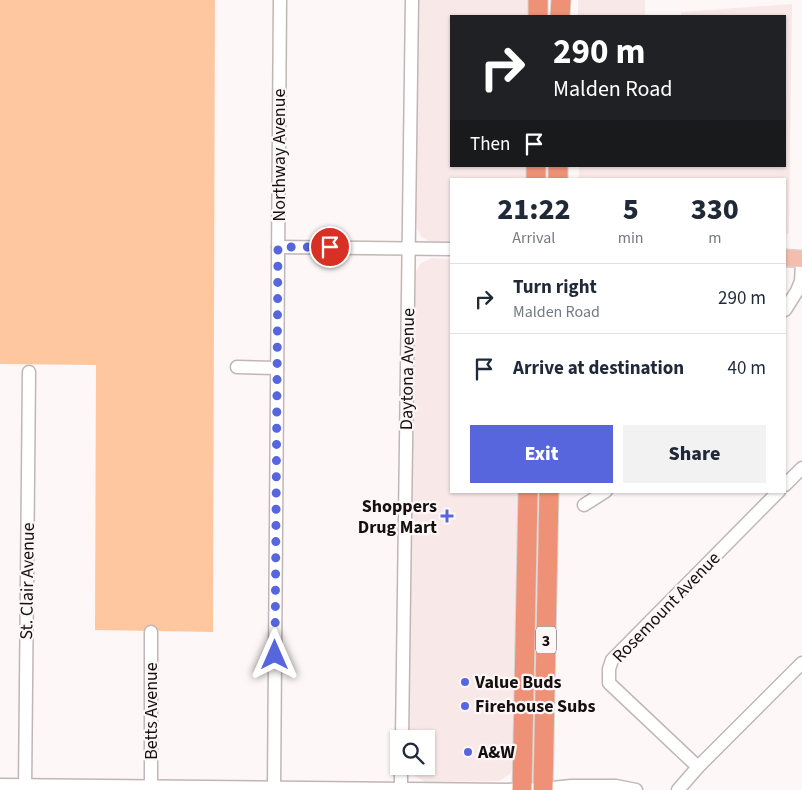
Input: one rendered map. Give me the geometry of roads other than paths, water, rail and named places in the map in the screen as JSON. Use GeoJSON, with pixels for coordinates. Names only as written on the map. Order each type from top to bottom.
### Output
{"type":"FeatureCollection","features":[{"type":"Feature","properties":{"kind":"highway"},"geometry":{"type":"LineString","coordinates":[[538,0],[538,15]]}},
{"type":"Feature","properties":{"kind":"highway"},"geometry":{"type":"LineString","coordinates":[[560,15],[561,0]]}},
{"type":"Feature","properties":{"kind":"highway","name":"3"},"geometry":{"type":"LineString","coordinates":[[522,790],[528,493]]}},
{"type":"Feature","properties":{"kind":"highway","name":"3"},"geometry":{"type":"LineString","coordinates":[[543,790],[549,493]]}},
{"type":"Feature","properties":{"kind":"main road"},"geometry":{"type":"LineString","coordinates":[[786,258],[802,259]]}},
{"type":"Feature","properties":{"kind":"street","name":"Northway Avenue"},"geometry":{"type":"LineString","coordinates":[[274,789],[280,0]]}},
{"type":"Feature","properties":{"kind":"street","name":"Daytona Avenue"},"geometry":{"type":"LineString","coordinates":[[402,730],[412,0]]}},
{"type":"Feature","properties":{"kind":"street"},"geometry":{"type":"LineString","coordinates":[[278,247],[450,249]]}},
{"type":"Feature","properties":{"kind":"street"},"geometry":{"type":"LineString","coordinates":[[786,308],[801,281],[802,265]]}},
{"type":"Feature","properties":{"kind":"street"},"geometry":{"type":"LineString","coordinates":[[237,367],[277,368]]}},
{"type":"Feature","properties":{"kind":"street","name":"St. Clair Avenue"},"geometry":{"type":"LineString","coordinates":[[25,788],[29,372]]}},
{"type":"Feature","properties":{"kind":"street"},"geometry":{"type":"LineString","coordinates":[[786,484],[802,468]]}},
{"type":"Feature","properties":{"kind":"street"},"geometry":{"type":"LineString","coordinates":[[584,505],[603,493]]}},
{"type":"Feature","properties":{"kind":"street","name":"Rosemount Avenue"},"geometry":{"type":"LineString","coordinates":[[698,768],[610,683],[609,668],[612,660],[777,493]]}},
{"type":"Feature","properties":{"kind":"street","name":"Betts Avenue"},"geometry":{"type":"LineString","coordinates":[[151,632],[151,788]]}},
{"type":"Feature","properties":{"kind":"street"},"geometry":{"type":"LineString","coordinates":[[678,790],[802,663]]}},
{"type":"Feature","properties":{"kind":"street"},"geometry":{"type":"LineString","coordinates":[[401,775],[401,789]]}},
{"type":"Feature","properties":{"kind":"street"},"geometry":{"type":"LineString","coordinates":[[0,785],[25,788],[522,790],[543,790],[571,786],[616,786],[636,790]]}},
{"type":"Feature","properties":{"kind":"place","name":"Shoppers Drug Mart"},"geometry":{"type":"Point","coordinates":[447,516]}},
{"type":"Feature","properties":{"kind":"place","name":"Value Buds"},"geometry":{"type":"Point","coordinates":[465,682]}},
{"type":"Feature","properties":{"kind":"place","name":"Firehouse Subs"},"geometry":{"type":"Point","coordinates":[465,706]}},
{"type":"Feature","properties":{"kind":"place","name":"A&W"},"geometry":{"type":"Point","coordinates":[468,752]}}]}
